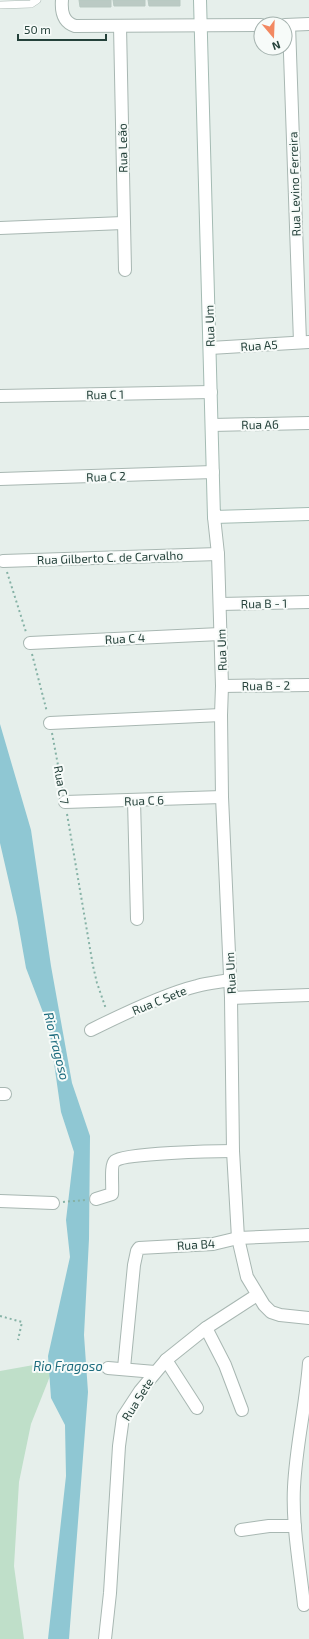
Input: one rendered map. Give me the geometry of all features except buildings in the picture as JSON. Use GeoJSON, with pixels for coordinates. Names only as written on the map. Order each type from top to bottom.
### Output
{"type":"FeatureCollection","features":[{"type":"Feature","properties":{"kind":"street","name":"Rua Um"},"geometry":{"type":"LineString","coordinates":[[200,0],[214,517],[218,554],[220,604],[222,797],[231,998],[233,1151],[238,1238],[248,1277],[257,1296]]}},
{"type":"Feature","properties":{"kind":"street"},"geometry":{"type":"LineString","coordinates":[[62,4],[64,17],[68,24],[75,26],[253,25]]}},
{"type":"Feature","properties":{"kind":"street"},"geometry":{"type":"LineString","coordinates":[[293,25],[309,24]]}},
{"type":"Feature","properties":{"kind":"street","name":"Rua Leão"},"geometry":{"type":"LineString","coordinates":[[120,26],[125,270]]}},
{"type":"Feature","properties":{"kind":"street","name":"Rua Levino Ferreira"},"geometry":{"type":"LineString","coordinates":[[289,56],[304,342]]}},
{"type":"Feature","properties":{"kind":"street"},"geometry":{"type":"LineString","coordinates":[[0,228],[123,223]]}},
{"type":"Feature","properties":{"kind":"street","name":"Rua A5"},"geometry":{"type":"LineString","coordinates":[[210,348],[304,342]]}},
{"type":"Feature","properties":{"kind":"street","name":"Rua C 1"},"geometry":{"type":"LineString","coordinates":[[0,396],[211,392]]}},
{"type":"Feature","properties":{"kind":"street","name":"Rua A6"},"geometry":{"type":"LineString","coordinates":[[212,425],[309,423]]}},
{"type":"Feature","properties":{"kind":"street","name":"Rua C 2"},"geometry":{"type":"LineString","coordinates":[[0,479],[213,472]]}},
{"type":"Feature","properties":{"kind":"street"},"geometry":{"type":"LineString","coordinates":[[214,517],[309,514]]}},
{"type":"Feature","properties":{"kind":"street","name":"Rua Gilberto C. de Carvalho"},"geometry":{"type":"LineString","coordinates":[[3,561],[218,554]]}},
{"type":"Feature","properties":{"kind":"street","name":"Rua B - 1"},"geometry":{"type":"LineString","coordinates":[[220,604],[309,602]]}},
{"type":"Feature","properties":{"kind":"street","name":"Rua C 4"},"geometry":{"type":"LineString","coordinates":[[30,643],[220,634]]}},
{"type":"Feature","properties":{"kind":"street","name":"Rua B - 2"},"geometry":{"type":"LineString","coordinates":[[222,686],[309,685]]}},
{"type":"Feature","properties":{"kind":"street"},"geometry":{"type":"LineString","coordinates":[[50,723],[221,715]]}},
{"type":"Feature","properties":{"kind":"street","name":"Rua C 6"},"geometry":{"type":"LineString","coordinates":[[65,802],[222,797]]}},
{"type":"Feature","properties":{"kind":"street"},"geometry":{"type":"LineString","coordinates":[[134,800],[137,919]]}},
{"type":"Feature","properties":{"kind":"street","name":"Rua C Sete"},"geometry":{"type":"LineString","coordinates":[[91,1030],[111,1020],[190,988],[230,980]]}},
{"type":"Feature","properties":{"kind":"street"},"geometry":{"type":"LineString","coordinates":[[231,998],[309,995]]}},
{"type":"Feature","properties":{"kind":"street"},"geometry":{"type":"LineString","coordinates":[[96,1199],[105,1198],[112,1194],[112,1165],[115,1161],[123,1158],[170,1153],[233,1151]]}},
{"type":"Feature","properties":{"kind":"street"},"geometry":{"type":"LineString","coordinates":[[0,1201],[53,1203]]}},
{"type":"Feature","properties":{"kind":"street","name":"Rua B4"},"geometry":{"type":"LineString","coordinates":[[124,1368],[136,1251],[139,1248],[213,1244],[238,1238],[309,1235]]}},
{"type":"Feature","properties":{"kind":"street"},"geometry":{"type":"LineString","coordinates":[[257,1296],[271,1312],[280,1315],[309,1318]]}},
{"type":"Feature","properties":{"kind":"street","name":"Rua Sete"},"geometry":{"type":"LineString","coordinates":[[105,1639],[123,1417],[155,1372],[166,1360],[206,1328],[257,1296]]}},
{"type":"Feature","properties":{"kind":"street"},"geometry":{"type":"LineString","coordinates":[[206,1328],[225,1365],[242,1410]]}},
{"type":"Feature","properties":{"kind":"street"},"geometry":{"type":"LineString","coordinates":[[166,1360],[197,1408]]}},
{"type":"Feature","properties":{"kind":"street"},"geometry":{"type":"LineString","coordinates":[[304,1605],[296,1526],[294,1486],[307,1407],[309,1363]]}},
{"type":"Feature","properties":{"kind":"street"},"geometry":{"type":"LineString","coordinates":[[108,1368],[124,1368],[155,1372]]}},
{"type":"Feature","properties":{"kind":"street"},"geometry":{"type":"LineString","coordinates":[[241,1530],[277,1526],[296,1526]]}},
{"type":"Feature","properties":{"kind":"lane"},"geometry":{"type":"LineString","coordinates":[[0,5],[31,4],[37,0]]}},
{"type":"Feature","properties":{"kind":"path","name":"Rua C 7"},"geometry":{"type":"LineString","coordinates":[[3,561],[30,643],[50,723],[93,966],[101,997],[111,1020]]}},
{"type":"Feature","properties":{"kind":"path"},"geometry":{"type":"LineString","coordinates":[[53,1203],[96,1199]]}},
{"type":"Feature","properties":{"kind":"path"},"geometry":{"type":"LineString","coordinates":[[0,1316],[22,1322],[18,1340]]}},
{"type":"Feature","properties":{"kind":"green space"},"geometry":{"type":"Polygon","coordinates":[[[56,1361],[31,1424],[19,1482],[14,1566],[24,1639],[0,1639],[0,1371],[56,1361]]]}},
{"type":"Feature","properties":{"kind":"water","name":"Rio Fragoso"},"geometry":{"type":"Polygon","coordinates":[[[0,724],[31,830],[51,966],[72,1083],[90,1136],[89,1239],[84,1335],[88,1392],[69,1639],[48,1639],[66,1476],[65,1425],[51,1398],[48,1356],[70,1257],[66,1220],[74,1152],[61,1112],[49,1028],[26,968],[17,917],[0,843],[0,724]]]}}]}
